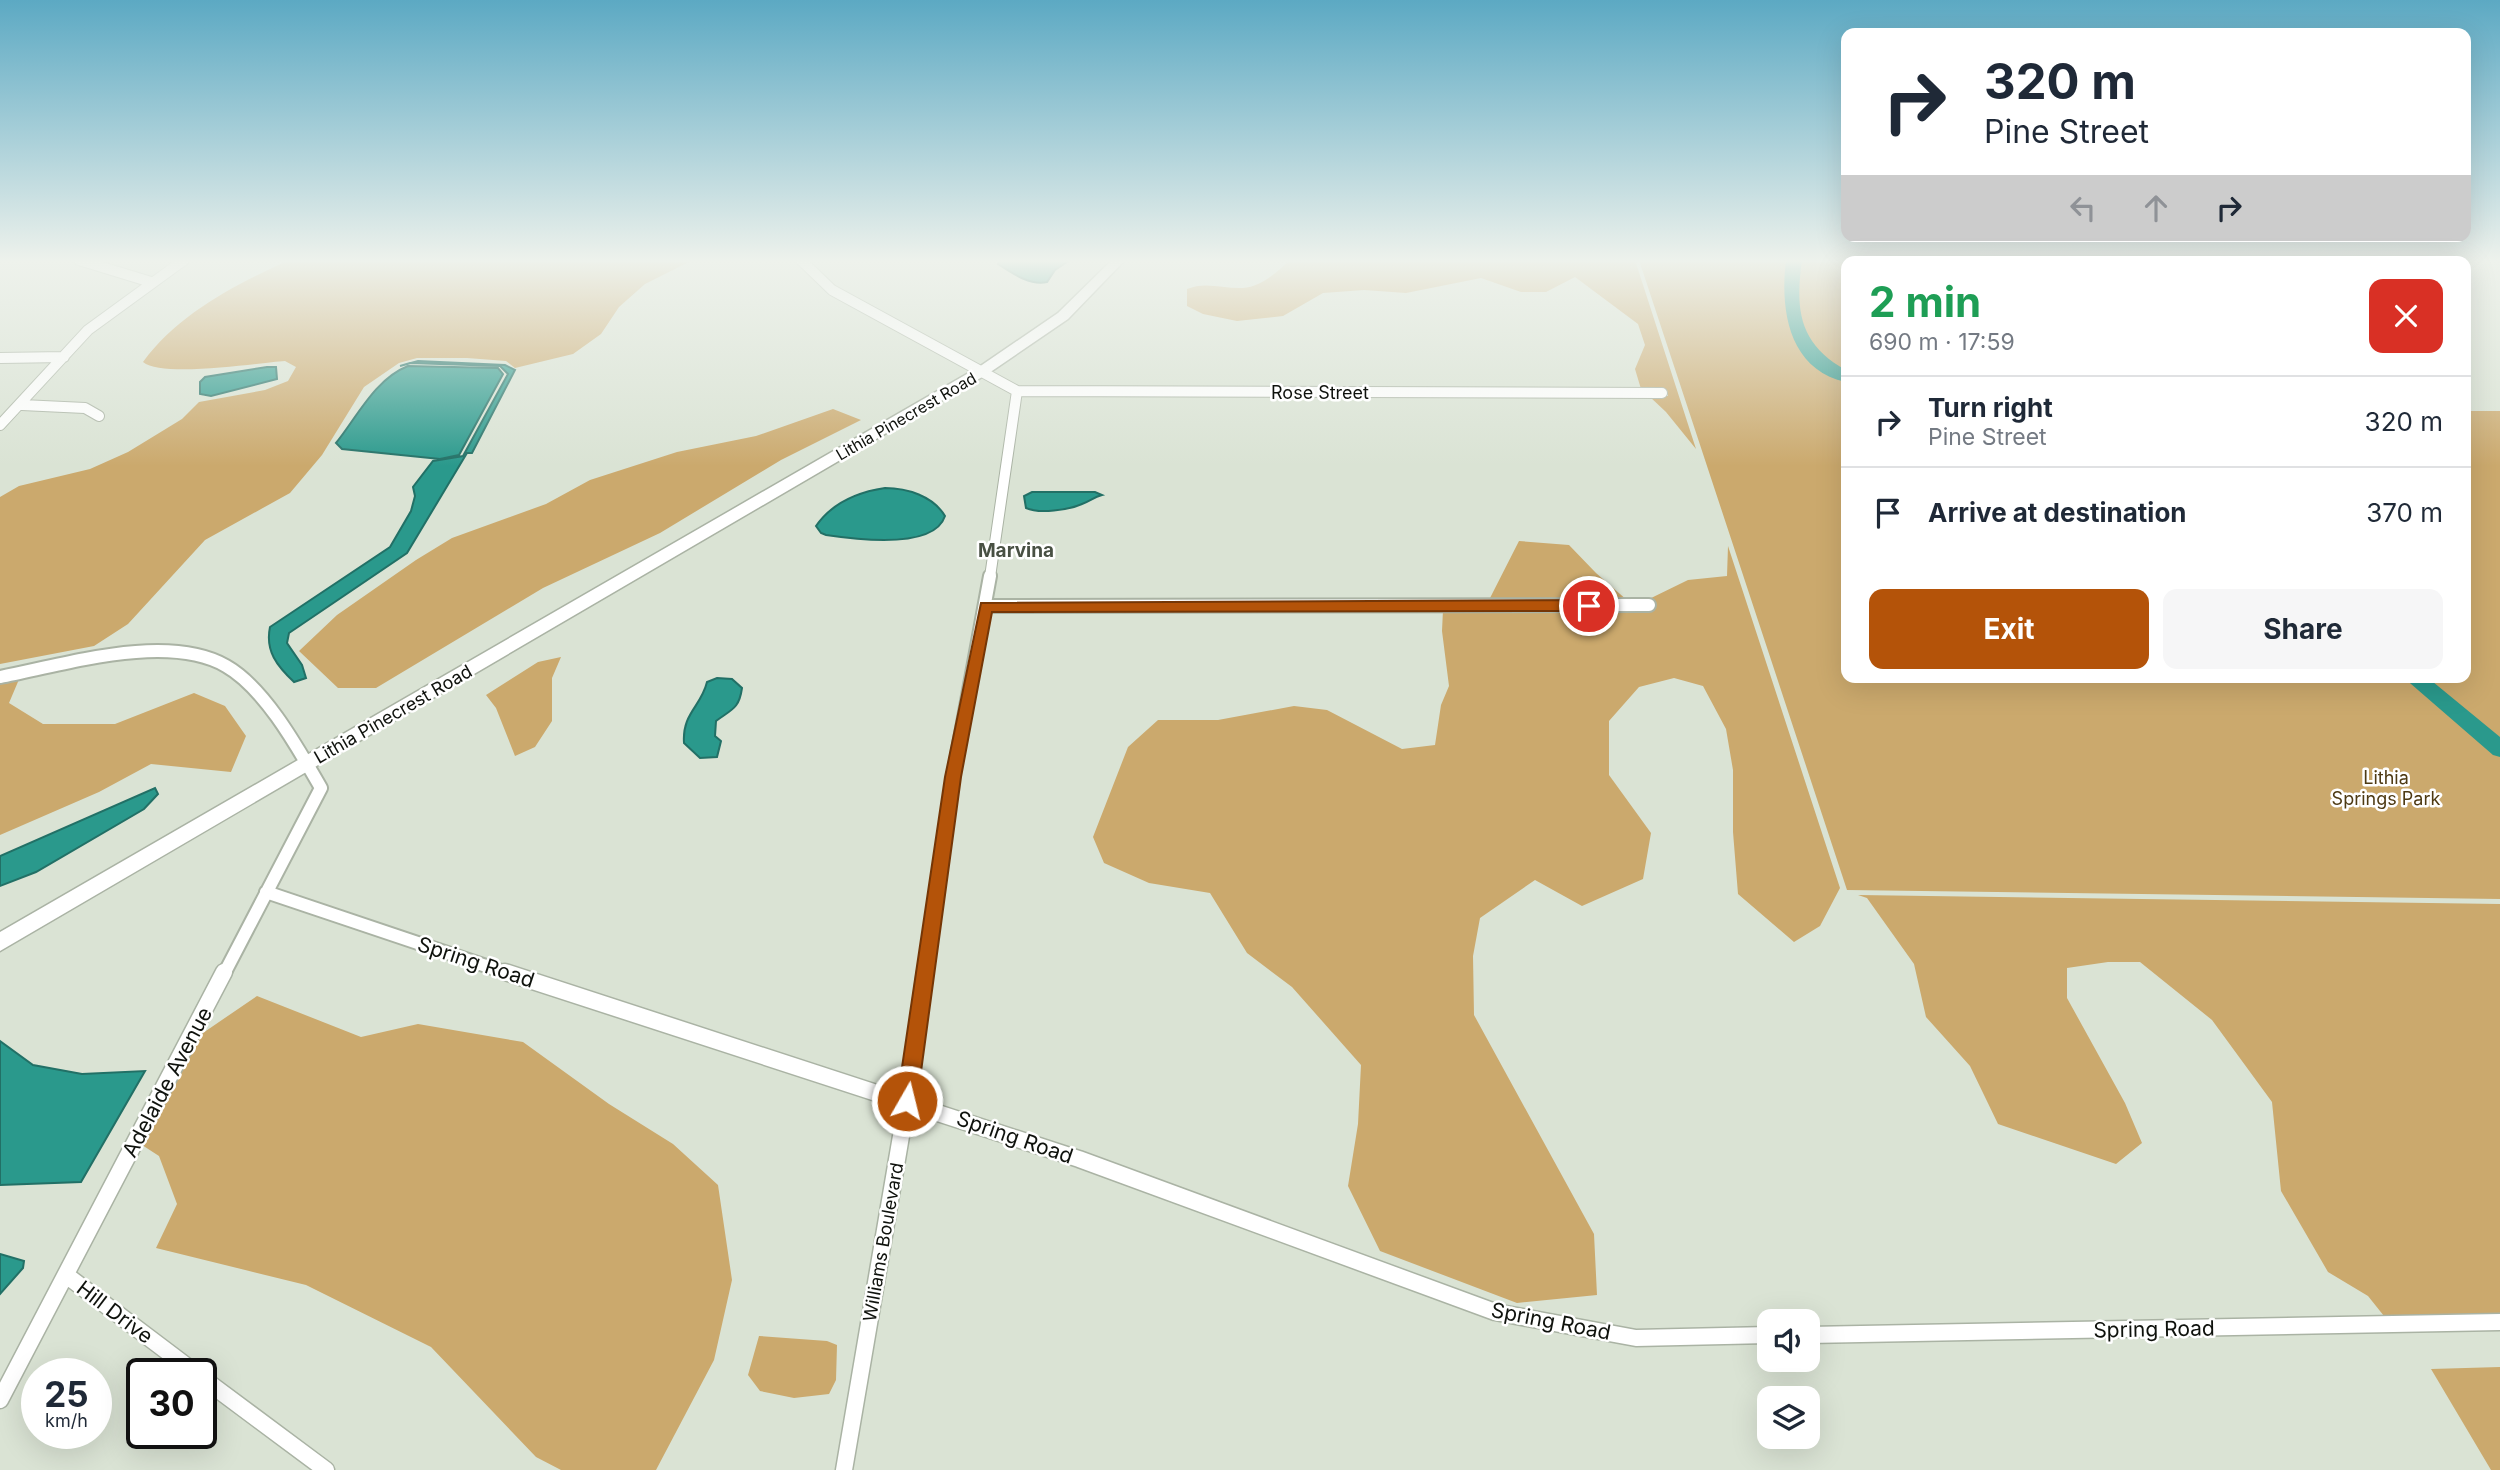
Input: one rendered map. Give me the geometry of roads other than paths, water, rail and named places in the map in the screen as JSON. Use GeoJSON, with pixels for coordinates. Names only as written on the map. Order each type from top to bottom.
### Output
{"type":"FeatureCollection","features":[{"type":"Feature","properties":{"kind":"main road","name":"Lithia Pinecrest Road"},"geometry":{"type":"LineString","coordinates":[[980,369],[1035,329]]}},
{"type":"Feature","properties":{"kind":"main road","name":"Lithia Pinecrest Road"},"geometry":{"type":"LineString","coordinates":[[0,942],[980,369],[1043,329]]}},
{"type":"Feature","properties":{"kind":"street"},"geometry":{"type":"LineString","coordinates":[[0,425],[23,405],[92,329]]}},
{"type":"Feature","properties":{"kind":"street"},"geometry":{"type":"LineString","coordinates":[[902,329],[1017,391]]}},
{"type":"Feature","properties":{"kind":"street"},"geometry":{"type":"LineString","coordinates":[[0,358],[64,357]]}},
{"type":"Feature","properties":{"kind":"street","name":"Rose Street"},"geometry":{"type":"LineString","coordinates":[[1017,391],[1662,393]]}},
{"type":"Feature","properties":{"kind":"street","name":"Williams Boulevard"},"geometry":{"type":"LineString","coordinates":[[844,1470],[907,1101],[953,777],[986,606],[1017,391]]}},
{"type":"Feature","properties":{"kind":"street"},"geometry":{"type":"LineString","coordinates":[[23,405],[85,408],[99,416]]}},
{"type":"Feature","properties":{"kind":"street"},"geometry":{"type":"LineString","coordinates":[[986,606],[1649,606]]}},
{"type":"Feature","properties":{"kind":"street"},"geometry":{"type":"LineString","coordinates":[[0,677],[143,652],[180,652],[205,657],[227,667],[250,686],[307,764]]}},
{"type":"Feature","properties":{"kind":"street","name":"Adelaide Avenue"},"geometry":{"type":"LineString","coordinates":[[0,1400],[321,788],[307,764]]}},
{"type":"Feature","properties":{"kind":"street","name":"Spring Road"},"geometry":{"type":"LineString","coordinates":[[267,892],[671,1028],[907,1101],[1222,1210],[1495,1312],[1636,1338],[1757,1335]]}},
{"type":"Feature","properties":{"kind":"street","name":"Hill Drive"},"geometry":{"type":"LineString","coordinates":[[66,1275],[176,1358]]}},
{"type":"Feature","properties":{"kind":"street","name":"Spring Road"},"geometry":{"type":"LineString","coordinates":[[1820,1335],[2500,1322]]}},
{"type":"Feature","properties":{"kind":"street","name":"Hill Drive"},"geometry":{"type":"LineString","coordinates":[[217,1388],[326,1470]]}},
{"type":"Feature","properties":{"kind":"water"},"geometry":{"type":"Polygon","coordinates":[[[418,361],[505,365],[515,370],[472,453],[467,453],[407,553],[289,633],[287,643],[302,665],[306,678],[294,682],[274,658],[269,643],[270,627],[390,547],[411,511],[415,496],[413,487],[433,461],[463,456],[508,374],[500,366],[411,363],[418,361]]]}},
{"type":"Feature","properties":{"kind":"water"},"geometry":{"type":"Polygon","coordinates":[[[408,366],[498,368],[503,374],[459,455],[440,459],[342,449],[336,443],[376,389],[396,372],[408,366]]]}},
{"type":"Feature","properties":{"kind":"water"},"geometry":{"type":"Polygon","coordinates":[[[276,367],[277,379],[211,396],[200,394],[200,382],[205,377],[276,367]]]}},
{"type":"Feature","properties":{"kind":"water"},"geometry":{"type":"Polygon","coordinates":[[[885,488],[919,494],[934,503],[945,516],[938,527],[926,534],[891,540],[826,535],[816,526],[830,511],[846,500],[885,488]]]}},
{"type":"Feature","properties":{"kind":"water"},"geometry":{"type":"Polygon","coordinates":[[[1032,492],[1095,492],[1102,495],[1070,508],[1038,511],[1026,508],[1024,496],[1032,492]]]}},
{"type":"Feature","properties":{"kind":"water"},"geometry":{"type":"Polygon","coordinates":[[[717,678],[732,679],[742,688],[741,695],[734,708],[716,721],[715,736],[721,741],[717,757],[700,758],[684,743],[684,733],[707,682],[717,678]]]}},
{"type":"Feature","properties":{"kind":"water"},"geometry":{"type":"Polygon","coordinates":[[[155,788],[158,794],[144,809],[36,872],[0,886],[0,856],[155,788]]]}},
{"type":"Feature","properties":{"kind":"water"},"geometry":{"type":"Polygon","coordinates":[[[0,1041],[33,1065],[82,1074],[145,1071],[81,1182],[0,1185],[0,1041]]]}},
{"type":"Feature","properties":{"kind":"water"},"geometry":{"type":"Polygon","coordinates":[[[0,1254],[24,1261],[23,1268],[0,1294],[0,1254]]]}},
{"type":"Feature","properties":{"kind":"waterway"},"geometry":{"type":"LineString","coordinates":[[1797,329],[1814,356],[1841,374]]}},
{"type":"Feature","properties":{"kind":"waterway"},"geometry":{"type":"LineString","coordinates":[[2420,683],[2500,749]]}},
{"type":"Feature","properties":{"kind":"district","name":"Marvina"},"geometry":{"type":"Point","coordinates":[1016,550]}},
{"type":"Feature","properties":{"kind":"park label","name":"Lithia Springs Park"},"geometry":{"type":"Point","coordinates":[2386,787]}}]}
